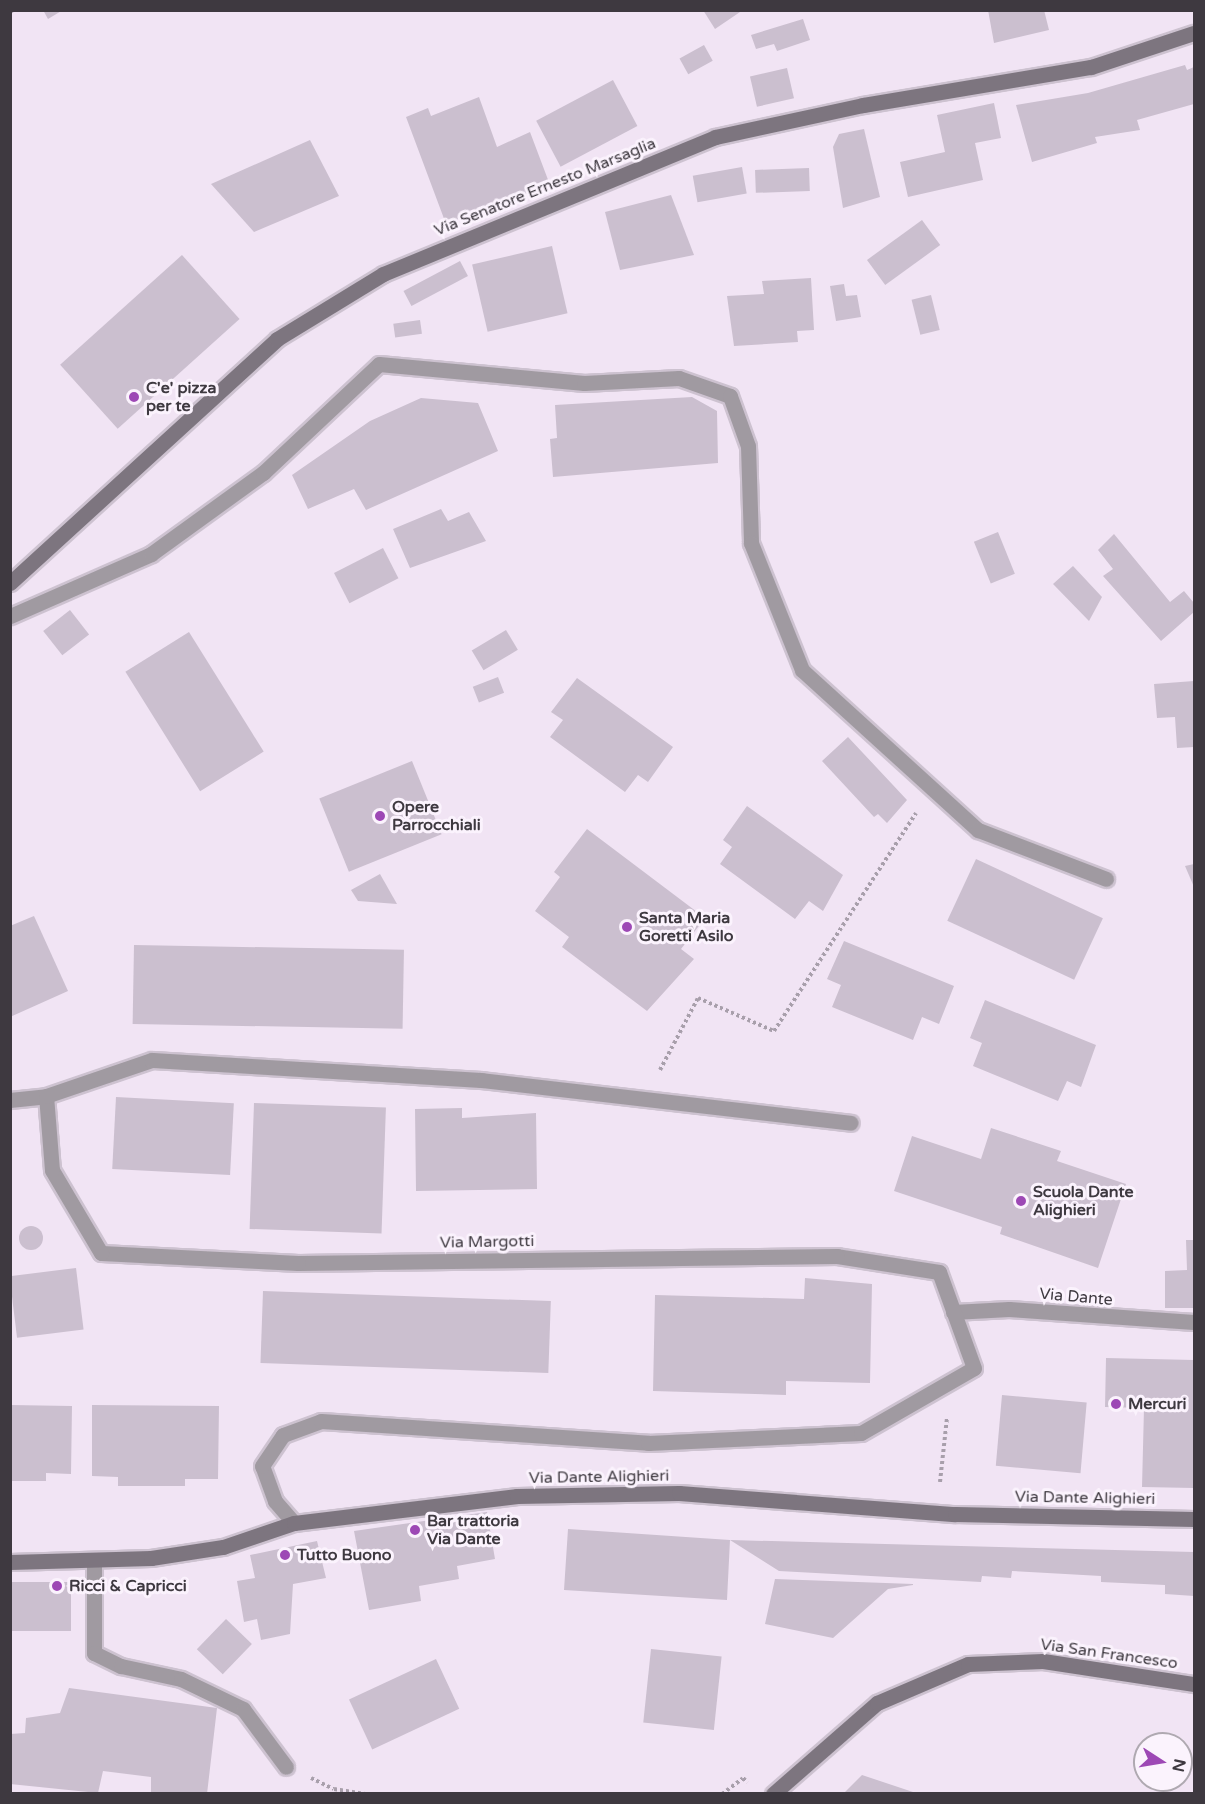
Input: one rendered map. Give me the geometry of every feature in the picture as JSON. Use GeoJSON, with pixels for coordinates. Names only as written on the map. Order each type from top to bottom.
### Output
{"type":"FeatureCollection","features":[{"type":"Feature","properties":{"kind":"street","name":"Via Senatore Ernesto Marsaglia"},"geometry":{"type":"LineString","coordinates":[[10,583],[277,339],[383,274],[715,137],[863,105],[1092,67],[1194,33]]}},
{"type":"Feature","properties":{"kind":"street"},"geometry":{"type":"LineString","coordinates":[[10,616],[151,554],[263,473],[379,364],[584,383],[679,378],[730,396],[748,446],[751,543],[802,670],[978,830],[1106,879]]}},
{"type":"Feature","properties":{"kind":"street"},"geometry":{"type":"LineString","coordinates":[[10,1100],[46,1096],[152,1060],[481,1080],[850,1123]]}},
{"type":"Feature","properties":{"kind":"street","name":"Via Margotti"},"geometry":{"type":"LineString","coordinates":[[46,1096],[52,1170],[101,1253],[298,1263],[837,1256],[939,1272],[974,1368],[861,1433],[648,1443],[321,1422],[283,1435],[262,1466],[275,1501],[294,1523]]}},
{"type":"Feature","properties":{"kind":"street","name":"Via Dante"},"geometry":{"type":"LineString","coordinates":[[953,1312],[1009,1309],[1194,1322]]}},
{"type":"Feature","properties":{"kind":"street","name":"Via Dante Alighieri"},"geometry":{"type":"LineString","coordinates":[[10,1562],[94,1563],[222,1547],[294,1523],[540,1496],[679,1493],[939,1513],[1194,1519]]}},
{"type":"Feature","properties":{"kind":"street"},"geometry":{"type":"LineString","coordinates":[[94,1563],[94,1653],[121,1666],[181,1679],[243,1708],[286,1767]]}},
{"type":"Feature","properties":{"kind":"street","name":"Via San Francesco"},"geometry":{"type":"LineString","coordinates":[[773,1794],[877,1704],[968,1664],[1043,1661],[1194,1684]]}},
{"type":"Feature","properties":{"kind":"path"},"geometry":{"type":"LineString","coordinates":[[650,1100],[698,998],[774,1031],[933,788]]}},
{"type":"Feature","properties":{"kind":"path"},"geometry":{"type":"LineString","coordinates":[[939,1513],[952,1381]]}},
{"type":"Feature","properties":{"kind":"path"},"geometry":{"type":"LineString","coordinates":[[286,1767],[334,1789],[367,1794]]}},
{"type":"Feature","properties":{"kind":"path"},"geometry":{"type":"LineString","coordinates":[[722,1794],[744,1778],[750,1786]]}},
{"type":"Feature","properties":{"kind":"path"},"geometry":{"type":"LineString","coordinates":[[516,1794],[545,1794]]}},
{"type":"Feature","properties":{"kind":"building"},"geometry":{"type":"Polygon","coordinates":[[[43,10],[63,10],[48,19],[43,10]]]}},
{"type":"Feature","properties":{"kind":"building"},"geometry":{"type":"Polygon","coordinates":[[[703,10],[743,10],[715,29],[703,10]]]}},
{"type":"Feature","properties":{"kind":"building"},"geometry":{"type":"Polygon","coordinates":[[[988,10],[1044,10],[1049,30],[994,43],[988,10]]]}},
{"type":"Feature","properties":{"kind":"building"},"geometry":{"type":"Polygon","coordinates":[[[803,19],[810,40],[777,51],[774,44],[756,49],[751,35],[803,19]]]}},
{"type":"Feature","properties":{"kind":"building"},"geometry":{"type":"Polygon","coordinates":[[[704,45],[713,61],[688,74],[680,59],[704,45]]]}},
{"type":"Feature","properties":{"kind":"building"},"geometry":{"type":"Polygon","coordinates":[[[1185,65],[1187,70],[1194,67],[1194,104],[1137,120],[1140,130],[1095,137],[1097,143],[1032,162],[1016,105],[1088,93],[1185,65]]]}},
{"type":"Feature","properties":{"kind":"building"},"geometry":{"type":"Polygon","coordinates":[[[787,68],[794,98],[757,107],[750,77],[787,68]]]}},
{"type":"Feature","properties":{"kind":"building"},"geometry":{"type":"Polygon","coordinates":[[[613,80],[637,126],[561,167],[536,121],[613,80]]]}},
{"type":"Feature","properties":{"kind":"building"},"geometry":{"type":"Polygon","coordinates":[[[479,97],[497,147],[530,132],[550,185],[446,224],[406,117],[428,108],[431,116],[479,97]]]}},
{"type":"Feature","properties":{"kind":"building"},"geometry":{"type":"Polygon","coordinates":[[[994,103],[1001,138],[975,143],[983,180],[908,197],[900,162],[945,152],[937,115],[994,103]]]}},
{"type":"Feature","properties":{"kind":"building"},"geometry":{"type":"Polygon","coordinates":[[[864,129],[880,197],[843,208],[833,147],[839,134],[864,129]]]}},
{"type":"Feature","properties":{"kind":"building"},"geometry":{"type":"Polygon","coordinates":[[[310,140],[339,196],[254,232],[211,184],[310,140]]]}},
{"type":"Feature","properties":{"kind":"building"},"geometry":{"type":"Polygon","coordinates":[[[742,167],[747,194],[697,202],[693,176],[742,167]]]}},
{"type":"Feature","properties":{"kind":"building"},"geometry":{"type":"Polygon","coordinates":[[[809,168],[810,191],[756,193],[755,170],[809,168]]]}},
{"type":"Feature","properties":{"kind":"building"},"geometry":{"type":"Polygon","coordinates":[[[671,195],[694,255],[620,270],[605,212],[671,195]]]}},
{"type":"Feature","properties":{"kind":"building"},"geometry":{"type":"Polygon","coordinates":[[[922,220],[940,245],[885,285],[867,260],[922,220]]]}},
{"type":"Feature","properties":{"kind":"building"},"geometry":{"type":"Polygon","coordinates":[[[552,246],[568,313],[488,332],[472,264],[552,246]]]}},
{"type":"Feature","properties":{"kind":"building"},"geometry":{"type":"Polygon","coordinates":[[[182,255],[240,319],[118,429],[60,365],[182,255]]]}},
{"type":"Feature","properties":{"kind":"building"},"geometry":{"type":"Polygon","coordinates":[[[460,261],[468,276],[411,306],[403,291],[460,261]]]}},
{"type":"Feature","properties":{"kind":"building"},"geometry":{"type":"Polygon","coordinates":[[[811,278],[814,330],[797,331],[798,342],[734,346],[727,296],[764,294],[762,281],[811,278]]]}},
{"type":"Feature","properties":{"kind":"building"},"geometry":{"type":"Polygon","coordinates":[[[844,284],[846,296],[857,295],[861,317],[836,321],[830,286],[844,284]]]}},
{"type":"Feature","properties":{"kind":"building"},"geometry":{"type":"Polygon","coordinates":[[[931,295],[940,330],[920,335],[912,300],[931,295]]]}},
{"type":"Feature","properties":{"kind":"building"},"geometry":{"type":"Polygon","coordinates":[[[420,320],[422,334],[395,338],[393,324],[420,320]]]}},
{"type":"Feature","properties":{"kind":"building"},"geometry":{"type":"Polygon","coordinates":[[[692,397],[717,411],[718,463],[553,477],[550,439],[557,438],[555,405],[692,397]]]}},
{"type":"Feature","properties":{"kind":"building"},"geometry":{"type":"Polygon","coordinates":[[[421,398],[478,403],[498,451],[366,510],[354,489],[308,509],[292,475],[370,421],[421,398]]]}},
{"type":"Feature","properties":{"kind":"building"},"geometry":{"type":"Polygon","coordinates":[[[441,509],[448,521],[469,512],[486,541],[410,568],[393,529],[441,509]]]}},
{"type":"Feature","properties":{"kind":"building"},"geometry":{"type":"Polygon","coordinates":[[[998,532],[1015,574],[991,583],[974,542],[998,532]]]}},
{"type":"Feature","properties":{"kind":"building"},"geometry":{"type":"Polygon","coordinates":[[[1114,534],[1170,602],[1184,591],[1194,603],[1194,612],[1161,641],[1103,576],[1113,569],[1098,550],[1114,534]]]}},
{"type":"Feature","properties":{"kind":"building"},"geometry":{"type":"Polygon","coordinates":[[[383,548],[398,578],[349,603],[334,573],[383,548]]]}},
{"type":"Feature","properties":{"kind":"building"},"geometry":{"type":"Polygon","coordinates":[[[1073,566],[1102,597],[1089,621],[1053,584],[1073,566]]]}},
{"type":"Feature","properties":{"kind":"building"},"geometry":{"type":"Polygon","coordinates":[[[70,610],[89,634],[62,655],[43,631],[70,610]]]}},
{"type":"Feature","properties":{"kind":"building"},"geometry":{"type":"Polygon","coordinates":[[[506,630],[518,650],[484,670],[472,651],[506,630]]]}},
{"type":"Feature","properties":{"kind":"building"},"geometry":{"type":"Polygon","coordinates":[[[189,632],[264,752],[200,791],[125,672],[189,632]]]}},
{"type":"Feature","properties":{"kind":"building"},"geometry":{"type":"Polygon","coordinates":[[[498,677],[504,693],[479,703],[473,687],[498,677]]]}},
{"type":"Feature","properties":{"kind":"building"},"geometry":{"type":"Polygon","coordinates":[[[577,678],[673,747],[648,782],[638,775],[625,792],[550,737],[563,720],[551,712],[577,678]]]}},
{"type":"Feature","properties":{"kind":"building"},"geometry":{"type":"Polygon","coordinates":[[[1194,681],[1194,747],[1177,748],[1175,717],[1157,718],[1154,684],[1194,681]]]}},
{"type":"Feature","properties":{"kind":"building"},"geometry":{"type":"Polygon","coordinates":[[[848,737],[907,800],[887,823],[878,814],[874,817],[822,761],[848,737]]]}},
{"type":"Feature","properties":{"kind":"building","name":"Opere Parrocchiali"},"geometry":{"type":"Polygon","coordinates":[[[412,761],[442,834],[349,872],[319,798],[412,761]]]}},
{"type":"Feature","properties":{"kind":"building"},"geometry":{"type":"Polygon","coordinates":[[[747,806],[843,875],[823,911],[809,901],[795,919],[720,864],[732,847],[723,840],[747,806]]]}},
{"type":"Feature","properties":{"kind":"building","name":"Santa Maria Goretti Asilo"},"geometry":{"type":"Polygon","coordinates":[[[587,829],[705,918],[681,949],[694,959],[647,1011],[562,947],[569,937],[535,911],[560,877],[554,872],[587,829]]]}},
{"type":"Feature","properties":{"kind":"building"},"geometry":{"type":"Polygon","coordinates":[[[976,859],[1103,918],[1074,980],[947,921],[976,859]]]}},
{"type":"Feature","properties":{"kind":"building"},"geometry":{"type":"Polygon","coordinates":[[[1194,864],[1194,887],[1185,866],[1194,864]]]}},
{"type":"Feature","properties":{"kind":"building"},"geometry":{"type":"Polygon","coordinates":[[[380,874],[397,904],[358,901],[351,890],[380,874]]]}},
{"type":"Feature","properties":{"kind":"building"},"geometry":{"type":"Polygon","coordinates":[[[34,916],[68,991],[10,1017],[10,926],[34,916]]]}},
{"type":"Feature","properties":{"kind":"building"},"geometry":{"type":"Polygon","coordinates":[[[844,941],[954,986],[939,1024],[922,1017],[913,1040],[832,1007],[841,985],[827,979],[844,941]]]}},
{"type":"Feature","properties":{"kind":"building"},"geometry":{"type":"Polygon","coordinates":[[[134,945],[404,950],[403,1029],[133,1024],[134,945]]]}},
{"type":"Feature","properties":{"kind":"building"},"geometry":{"type":"Polygon","coordinates":[[[985,1000],[1096,1045],[1081,1087],[1067,1081],[1058,1101],[973,1066],[982,1043],[970,1038],[985,1000]]]}},
{"type":"Feature","properties":{"kind":"building"},"geometry":{"type":"Polygon","coordinates":[[[116,1097],[234,1103],[230,1175],[112,1169],[116,1097]]]}},
{"type":"Feature","properties":{"kind":"building"},"geometry":{"type":"Polygon","coordinates":[[[254,1103],[386,1108],[382,1234],[250,1229],[254,1103]]]}},
{"type":"Feature","properties":{"kind":"building"},"geometry":{"type":"Polygon","coordinates":[[[462,1108],[462,1118],[536,1113],[537,1189],[416,1191],[415,1109],[462,1108]]]}},
{"type":"Feature","properties":{"kind":"building"},"geometry":{"type":"Polygon","coordinates":[[[991,1128],[1061,1151],[1057,1161],[1126,1184],[1098,1268],[1000,1234],[1002,1227],[894,1191],[912,1136],[981,1159],[991,1128]]]}},
{"type":"Feature","properties":{"kind":"building"},"geometry":{"type":"Polygon","coordinates":[[[31,1226],[40,1229],[43,1238],[40,1247],[31,1250],[22,1247],[19,1238],[22,1229],[31,1226]]]}},
{"type":"Feature","properties":{"kind":"building"},"geometry":{"type":"Polygon","coordinates":[[[1186,1240],[1194,1240],[1194,1308],[1165,1308],[1165,1271],[1187,1270],[1186,1240]]]}},
{"type":"Feature","properties":{"kind":"building"},"geometry":{"type":"Polygon","coordinates":[[[76,1268],[84,1330],[17,1338],[10,1276],[76,1268]]]}},
{"type":"Feature","properties":{"kind":"building"},"geometry":{"type":"Polygon","coordinates":[[[805,1278],[872,1284],[870,1383],[786,1381],[786,1395],[653,1391],[655,1295],[804,1299],[805,1278]]]}},
{"type":"Feature","properties":{"kind":"building"},"geometry":{"type":"Polygon","coordinates":[[[263,1291],[551,1301],[548,1373],[260,1363],[263,1291]]]}},
{"type":"Feature","properties":{"kind":"building"},"geometry":{"type":"Polygon","coordinates":[[[1106,1358],[1194,1360],[1194,1488],[1142,1487],[1144,1408],[1105,1407],[1106,1358]]]}},
{"type":"Feature","properties":{"kind":"building"},"geometry":{"type":"Polygon","coordinates":[[[1002,1395],[1087,1402],[1080,1473],[996,1466],[1002,1395]]]}},
{"type":"Feature","properties":{"kind":"building"},"geometry":{"type":"Polygon","coordinates":[[[10,1405],[72,1406],[71,1474],[46,1473],[46,1481],[10,1481],[10,1405]]]}},
{"type":"Feature","properties":{"kind":"building"},"geometry":{"type":"Polygon","coordinates":[[[92,1405],[219,1406],[218,1479],[185,1479],[185,1486],[118,1486],[118,1477],[92,1476],[92,1405]]]}},
{"type":"Feature","properties":{"kind":"building"},"geometry":{"type":"Polygon","coordinates":[[[487,1512],[495,1559],[457,1566],[459,1579],[419,1586],[421,1601],[369,1610],[354,1531],[487,1512]]]}},
{"type":"Feature","properties":{"kind":"building"},"geometry":{"type":"Polygon","coordinates":[[[568,1529],[730,1540],[727,1600],[564,1590],[568,1529]]]}},
{"type":"Feature","properties":{"kind":"building"},"geometry":{"type":"Polygon","coordinates":[[[730,1540],[1194,1552],[1194,1596],[1165,1594],[1165,1585],[1101,1582],[1101,1576],[1012,1571],[1011,1578],[982,1576],[981,1582],[779,1571],[730,1540]]]}},
{"type":"Feature","properties":{"kind":"building"},"geometry":{"type":"Polygon","coordinates":[[[317,1541],[326,1578],[293,1584],[290,1634],[261,1640],[257,1619],[244,1622],[237,1581],[255,1578],[250,1555],[317,1541]]]}},
{"type":"Feature","properties":{"kind":"building"},"geometry":{"type":"Polygon","coordinates":[[[775,1579],[913,1585],[888,1589],[833,1638],[765,1624],[775,1579]]]}},
{"type":"Feature","properties":{"kind":"building"},"geometry":{"type":"Polygon","coordinates":[[[10,1582],[71,1582],[71,1631],[10,1631],[10,1582]]]}},
{"type":"Feature","properties":{"kind":"building"},"geometry":{"type":"Polygon","coordinates":[[[226,1619],[252,1644],[223,1674],[197,1649],[226,1619]]]}},
{"type":"Feature","properties":{"kind":"building"},"geometry":{"type":"Polygon","coordinates":[[[651,1649],[722,1656],[714,1730],[643,1723],[651,1649]]]}},
{"type":"Feature","properties":{"kind":"building"},"geometry":{"type":"Polygon","coordinates":[[[436,1659],[459,1709],[372,1749],[349,1700],[436,1659]]]}},
{"type":"Feature","properties":{"kind":"building"},"geometry":{"type":"Polygon","coordinates":[[[69,1688],[217,1708],[207,1794],[151,1794],[151,1777],[103,1771],[98,1793],[10,1784],[10,1734],[25,1733],[26,1718],[60,1713],[69,1688]]]}},
{"type":"Feature","properties":{"kind":"building"},"geometry":{"type":"Polygon","coordinates":[[[862,1775],[916,1793],[916,1794],[843,1794],[862,1775]]]}},
{"type":"Feature","properties":{"kind":"place","name":"C'e' pizza per te"},"geometry":{"type":"Point","coordinates":[134,397]}},
{"type":"Feature","properties":{"kind":"place","name":"Opere Parrocchiali"},"geometry":{"type":"Point","coordinates":[380,816]}},
{"type":"Feature","properties":{"kind":"place","name":"Santa Maria Goretti Asilo"},"geometry":{"type":"Point","coordinates":[627,927]}},
{"type":"Feature","properties":{"kind":"place","name":"Scuola Dante Alighieri"},"geometry":{"type":"Point","coordinates":[1021,1201]}},
{"type":"Feature","properties":{"kind":"place","name":"Mercuri"},"geometry":{"type":"Point","coordinates":[1116,1404]}},
{"type":"Feature","properties":{"kind":"place","name":"Bar trattoria Via Dante"},"geometry":{"type":"Point","coordinates":[415,1530]}},
{"type":"Feature","properties":{"kind":"place","name":"Tutto Buono"},"geometry":{"type":"Point","coordinates":[285,1555]}},
{"type":"Feature","properties":{"kind":"place","name":"Ricci & Capricci"},"geometry":{"type":"Point","coordinates":[57,1586]}}]}
